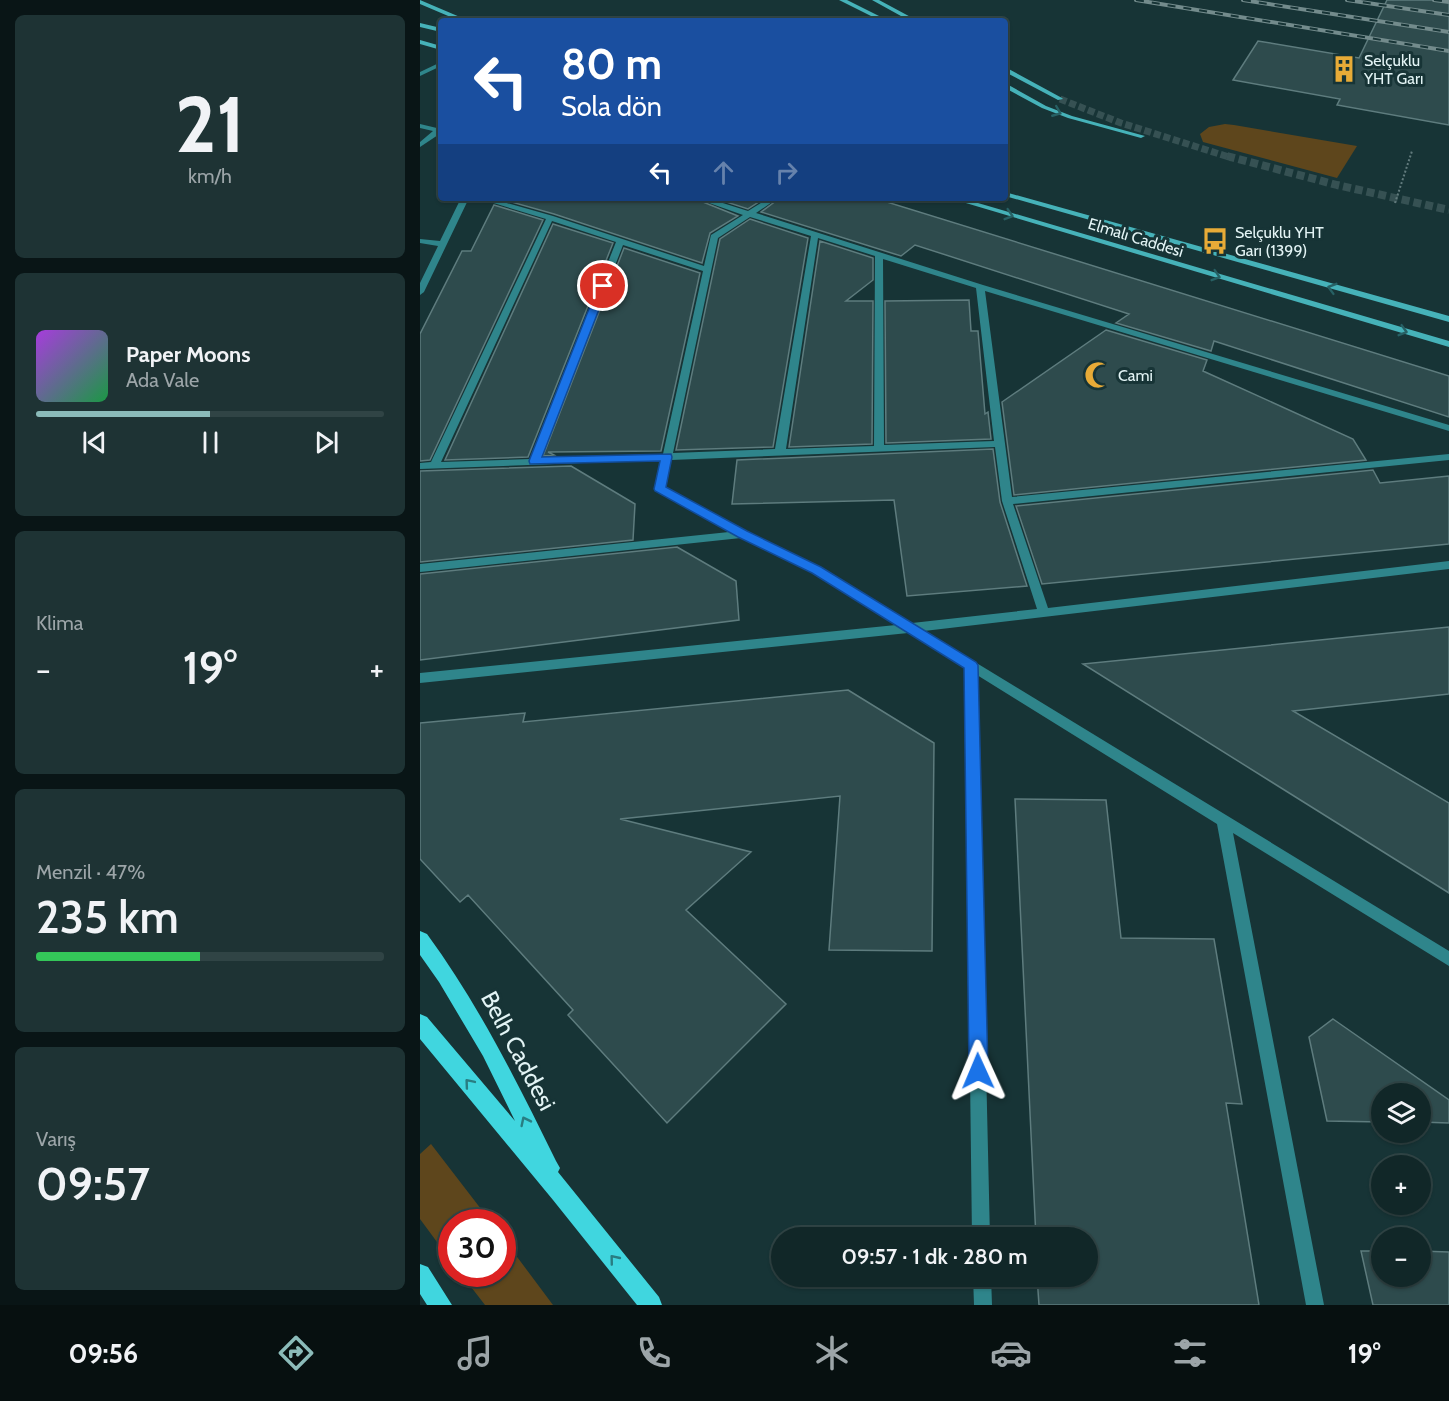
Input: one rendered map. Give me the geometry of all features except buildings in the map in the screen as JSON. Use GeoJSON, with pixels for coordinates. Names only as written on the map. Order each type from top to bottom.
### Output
{"type":"FeatureCollection","features":[{"type":"Feature","properties":{"kind":"main road"},"geometry":{"type":"LineString","coordinates":[[842,0],[880,18]]}},
{"type":"Feature","properties":{"kind":"main road"},"geometry":{"type":"LineString","coordinates":[[875,0],[909,18]]}},
{"type":"Feature","properties":{"kind":"main road"},"geometry":{"type":"LineString","coordinates":[[420,2],[458,18]]}},
{"type":"Feature","properties":{"kind":"main road"},"geometry":{"type":"LineString","coordinates":[[420,25],[438,29]]}},
{"type":"Feature","properties":{"kind":"main road"},"geometry":{"type":"LineString","coordinates":[[420,42],[438,49]]}},
{"type":"Feature","properties":{"kind":"main road"},"geometry":{"type":"LineString","coordinates":[[420,48],[438,50]]}},
{"type":"Feature","properties":{"kind":"main road"},"geometry":{"type":"LineString","coordinates":[[1008,71],[1060,99]]}},
{"type":"Feature","properties":{"kind":"main road"},"geometry":{"type":"LineString","coordinates":[[1008,87],[1064,115],[1141,136]]}},
{"type":"Feature","properties":{"kind":"main road","name":"Elmalı Caddesi"},"geometry":{"type":"LineString","coordinates":[[1008,195],[1449,320]]}},
{"type":"Feature","properties":{"kind":"main road","name":"Elmalı Caddesi"},"geometry":{"type":"LineString","coordinates":[[963,201],[1449,344]]}},
{"type":"Feature","properties":{"kind":"main road","name":"Belh Caddesi"},"geometry":{"type":"LineString","coordinates":[[420,940],[446,976],[490,1049],[561,1192]]}},
{"type":"Feature","properties":{"kind":"main road","name":"Belh Caddesi"},"geometry":{"type":"LineString","coordinates":[[420,1024],[561,1192],[651,1305]]}},
{"type":"Feature","properties":{"kind":"main road"},"geometry":{"type":"LineString","coordinates":[[420,1275],[441,1305]]}},
{"type":"Feature","properties":{"kind":"street"},"geometry":{"type":"LineString","coordinates":[[420,74],[438,65]]}},
{"type":"Feature","properties":{"kind":"street"},"geometry":{"type":"LineString","coordinates":[[420,126],[438,131]]}},
{"type":"Feature","properties":{"kind":"street"},"geometry":{"type":"LineString","coordinates":[[420,145],[438,132]]}},
{"type":"Feature","properties":{"kind":"street"},"geometry":{"type":"LineString","coordinates":[[420,292],[464,201]]}},
{"type":"Feature","properties":{"kind":"street"},"geometry":{"type":"LineString","coordinates":[[491,201],[708,270]]}},
{"type":"Feature","properties":{"kind":"street"},"geometry":{"type":"LineString","coordinates":[[708,201],[980,287],[1449,428]]}},
{"type":"Feature","properties":{"kind":"street"},"geometry":{"type":"LineString","coordinates":[[769,201],[714,237],[660,489],[742,534],[816,570],[1449,959]]}},
{"type":"Feature","properties":{"kind":"street"},"geometry":{"type":"LineString","coordinates":[[435,464],[550,218]]}},
{"type":"Feature","properties":{"kind":"street"},"geometry":{"type":"LineString","coordinates":[[780,452],[815,235]]}},
{"type":"Feature","properties":{"kind":"street"},"geometry":{"type":"LineString","coordinates":[[420,241],[444,244]]}},
{"type":"Feature","properties":{"kind":"street"},"geometry":{"type":"LineString","coordinates":[[534,461],[620,242]]}},
{"type":"Feature","properties":{"kind":"street"},"geometry":{"type":"LineString","coordinates":[[879,255],[879,449]]}},
{"type":"Feature","properties":{"kind":"street"},"geometry":{"type":"LineString","coordinates":[[980,287],[1007,501],[1044,612]]}},
{"type":"Feature","properties":{"kind":"street"},"geometry":{"type":"LineString","coordinates":[[420,466],[1000,444]]}},
{"type":"Feature","properties":{"kind":"street"},"geometry":{"type":"LineString","coordinates":[[1007,501],[1449,457]]}},
{"type":"Feature","properties":{"kind":"street"},"geometry":{"type":"LineString","coordinates":[[420,568],[742,534]]}},
{"type":"Feature","properties":{"kind":"street"},"geometry":{"type":"LineString","coordinates":[[420,678],[910,628],[1449,565]]}},
{"type":"Feature","properties":{"kind":"street"},"geometry":{"type":"LineString","coordinates":[[971,665],[981,1227]]}},
{"type":"Feature","properties":{"kind":"street"},"geometry":{"type":"LineString","coordinates":[[1223,819],[1316,1305]]}},
{"type":"Feature","properties":{"kind":"street"},"geometry":{"type":"LineString","coordinates":[[982,1287],[982,1305]]}},
{"type":"Feature","properties":{"kind":"path"},"geometry":{"type":"LineString","coordinates":[[1395,203],[1412,151]]}},
{"type":"Feature","properties":{"kind":"shaded area"},"geometry":{"type":"Polygon","coordinates":[[[1225,124],[1357,146],[1337,178],[1203,142],[1200,134],[1209,127],[1225,124]]]}},
{"type":"Feature","properties":{"kind":"shaded area"},"geometry":{"type":"Polygon","coordinates":[[[431,1144],[481,1209],[438,1209],[438,1243],[420,1219],[420,1154],[431,1144]]]}},
{"type":"Feature","properties":{"kind":"shaded area"},"geometry":{"type":"Polygon","coordinates":[[[516,1255],[553,1305],[485,1305],[471,1287],[516,1287],[516,1255]]]}},
{"type":"Feature","properties":{"kind":"tunnel"},"geometry":{"type":"LineString","coordinates":[[1060,99],[1121,123],[1232,158]]}},
{"type":"Feature","properties":{"kind":"tunnel"},"geometry":{"type":"LineString","coordinates":[[1227,156],[1337,185],[1449,210]]}},
{"type":"Feature","properties":{"kind":"railway"},"geometry":{"type":"LineString","coordinates":[[1136,0],[1449,51]]}},
{"type":"Feature","properties":{"kind":"railway"},"geometry":{"type":"LineString","coordinates":[[1243,0],[1449,32]]}},
{"type":"Feature","properties":{"kind":"railway"},"geometry":{"type":"LineString","coordinates":[[1347,0],[1449,15]]}},
{"type":"Feature","properties":{"kind":"railway"},"geometry":{"type":"LineString","coordinates":[[1434,0],[1449,2]]}},
{"type":"Feature","properties":{"kind":"place","name":"Selçuklu YHT Garı"},"geometry":{"type":"Point","coordinates":[1344,69]}},
{"type":"Feature","properties":{"kind":"place","name":"Selçuklu YHT Garı (1399)"},"geometry":{"type":"Point","coordinates":[1215,241]}},
{"type":"Feature","properties":{"kind":"place","name":"Cami"},"geometry":{"type":"Point","coordinates":[1098,375]}},
{"type":"Feature","properties":{"kind":"route"},"geometry":{"type":"LineString","coordinates":[[603,286],[534,461],[666,457],[660,489],[742,534],[816,570],[971,665],[978,1071]]}}]}
